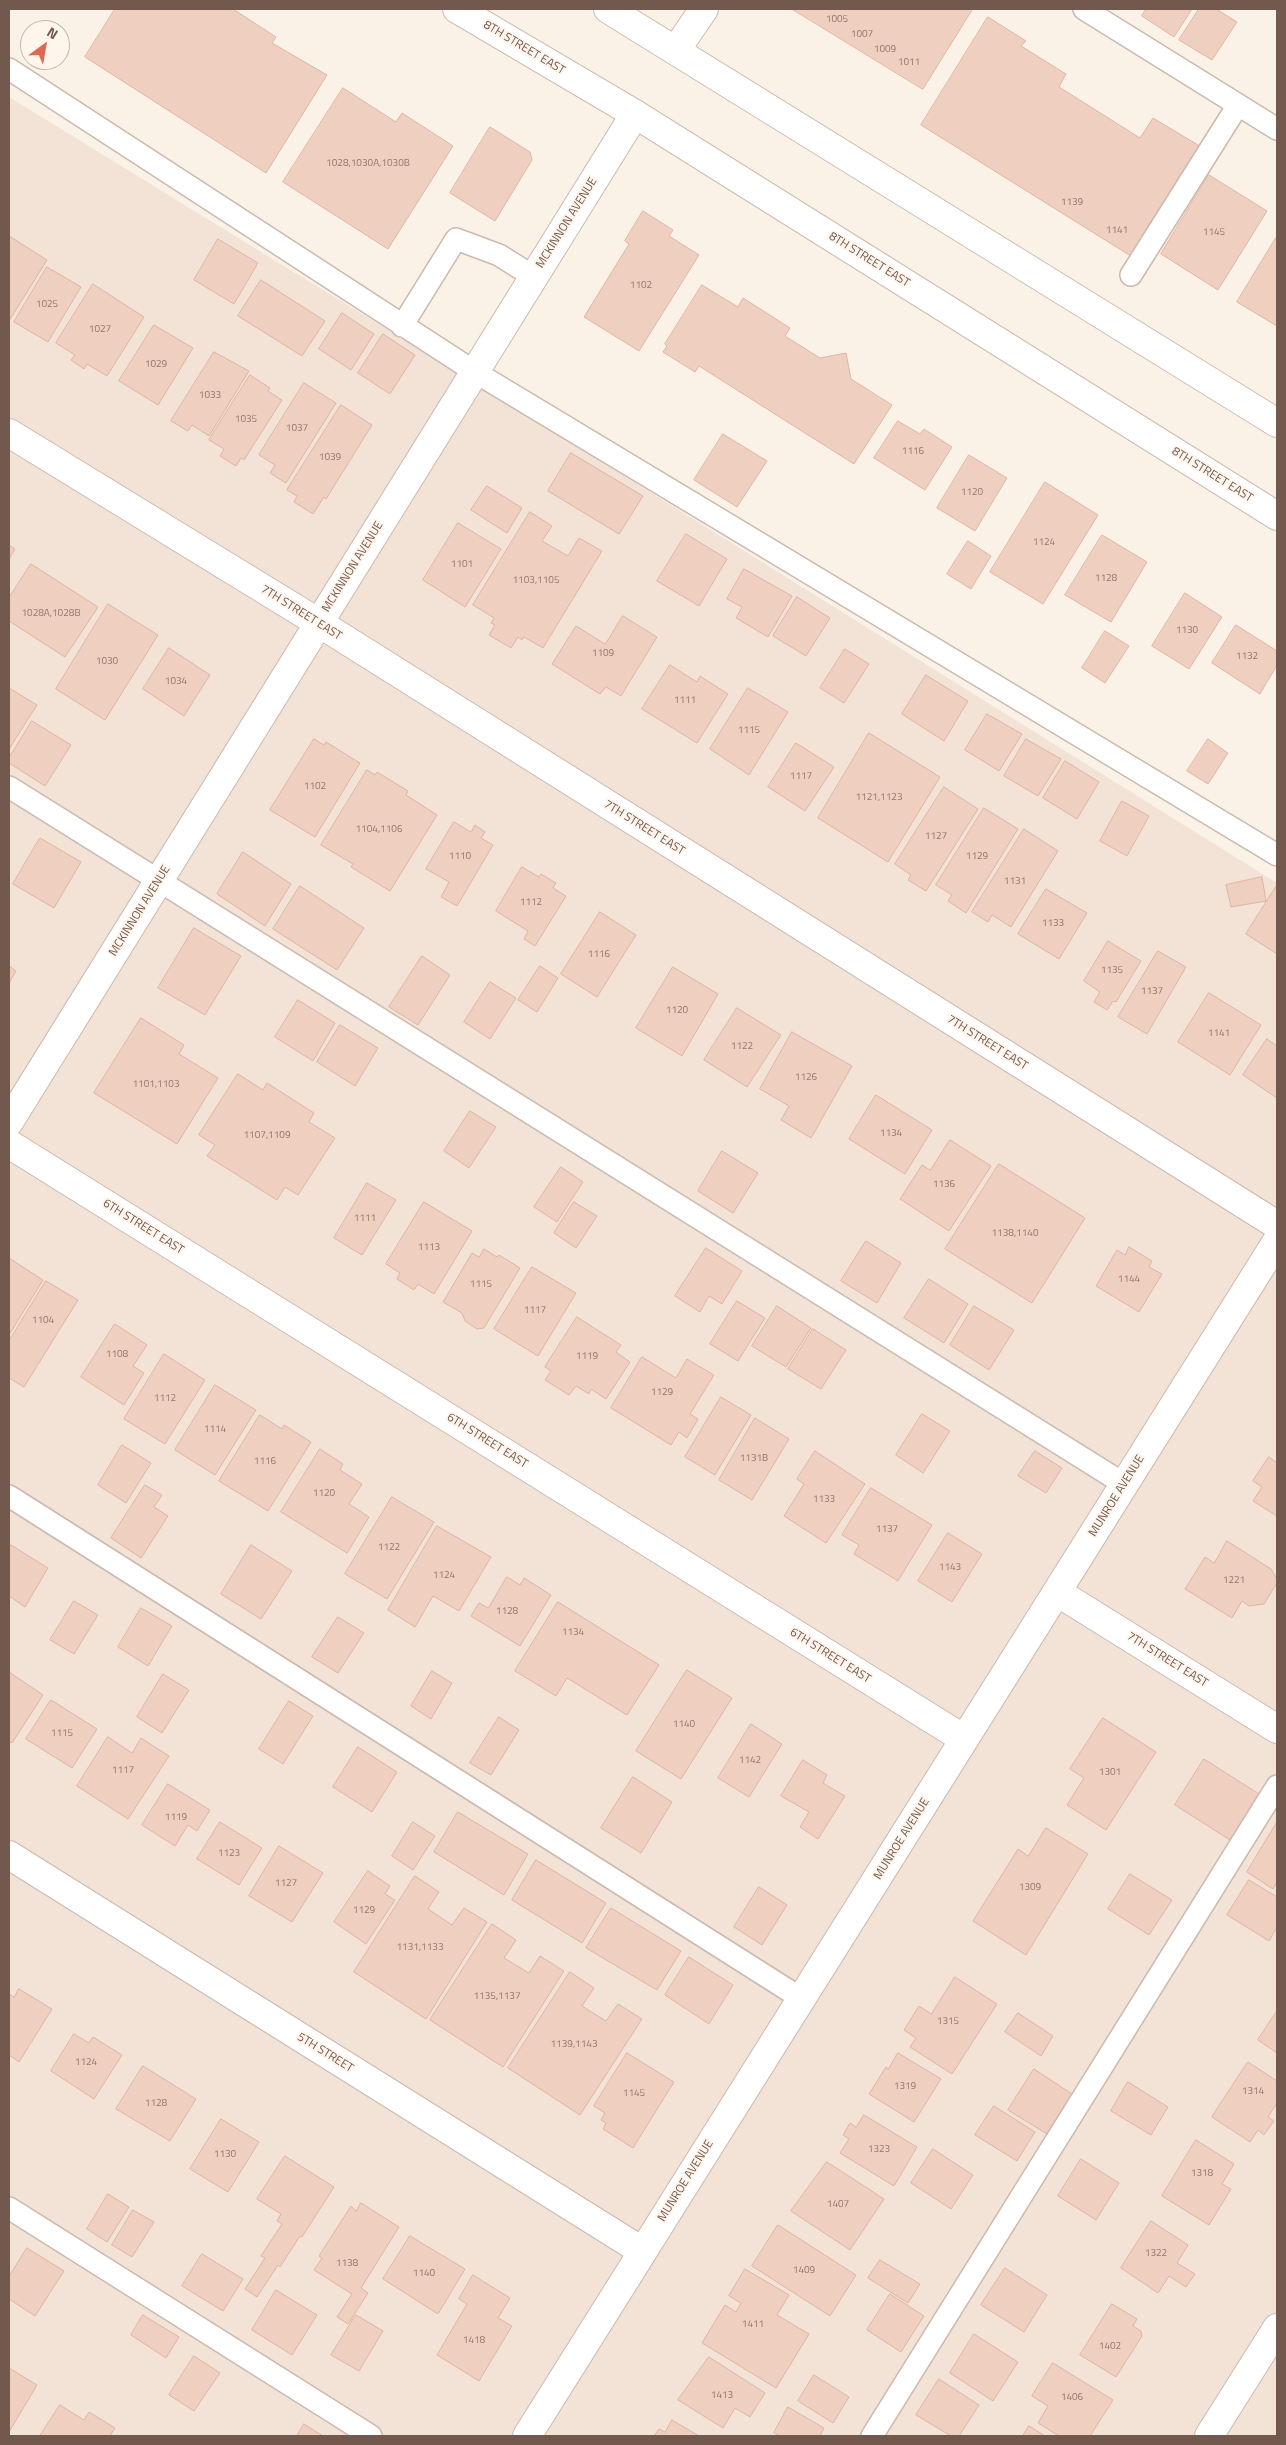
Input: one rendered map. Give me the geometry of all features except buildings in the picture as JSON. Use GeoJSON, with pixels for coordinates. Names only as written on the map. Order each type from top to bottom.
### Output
{"type":"FeatureCollection","features":[{"type":"Feature","properties":{"kind":"street","name":"8TH STREET EAST"},"geometry":{"type":"LineString","coordinates":[[457,9],[635,114],[1277,516]]}},
{"type":"Feature","properties":{"kind":"street"},"geometry":{"type":"LineString","coordinates":[[608,9],[1277,423]]}},
{"type":"Feature","properties":{"kind":"street"},"geometry":{"type":"LineString","coordinates":[[676,50],[704,9]]}},
{"type":"Feature","properties":{"kind":"street","name":"MCKINNON AVENUE"},"geometry":{"type":"LineString","coordinates":[[9,1122],[635,114]]}},
{"type":"Feature","properties":{"kind":"street","name":"7TH STREET EAST"},"geometry":{"type":"LineString","coordinates":[[9,433],[318,623],[1277,1225]]}},
{"type":"Feature","properties":{"kind":"street","name":"6TH STREET EAST"},"geometry":{"type":"LineString","coordinates":[[9,1144],[964,1739]]}},
{"type":"Feature","properties":{"kind":"street","name":"MUNROE AVENUE"},"geometry":{"type":"LineString","coordinates":[[526,2436],[1277,1241]]}},
{"type":"Feature","properties":{"kind":"street","name":"7TH STREET EAST"},"geometry":{"type":"LineString","coordinates":[[1057,1592],[1277,1729]]}},
{"type":"Feature","properties":{"kind":"street","name":"5TH STREET"},"geometry":{"type":"LineString","coordinates":[[9,1855],[642,2251]]}},
{"type":"Feature","properties":{"kind":"street"},"geometry":{"type":"LineString","coordinates":[[1209,2436],[1277,2328]]}},
{"type":"Feature","properties":{"kind":"lane"},"geometry":{"type":"LineString","coordinates":[[1084,9],[1277,129]]}},
{"type":"Feature","properties":{"kind":"lane"},"geometry":{"type":"LineString","coordinates":[[9,69],[475,372],[1277,855]]}},
{"type":"Feature","properties":{"kind":"lane"},"geometry":{"type":"LineString","coordinates":[[1130,274],[1238,105]]}},
{"type":"Feature","properties":{"kind":"lane"},"geometry":{"type":"LineString","coordinates":[[402,326],[456,239],[499,255],[534,277]]}},
{"type":"Feature","properties":{"kind":"lane"},"geometry":{"type":"LineString","coordinates":[[9,786],[1124,1484]]}},
{"type":"Feature","properties":{"kind":"lane"},"geometry":{"type":"LineString","coordinates":[[9,1496],[802,1999]]}},
{"type":"Feature","properties":{"kind":"lane"},"geometry":{"type":"LineString","coordinates":[[872,2436],[1277,1786]]}},
{"type":"Feature","properties":{"kind":"lane"},"geometry":{"type":"LineString","coordinates":[[9,2208],[371,2436]]}},
{"type":"Feature","properties":{"kind":"shaded area"},"geometry":{"type":"Polygon","coordinates":[[[9,97],[528,416],[1277,883],[1277,2436],[9,2436],[9,97]]]}}]}
